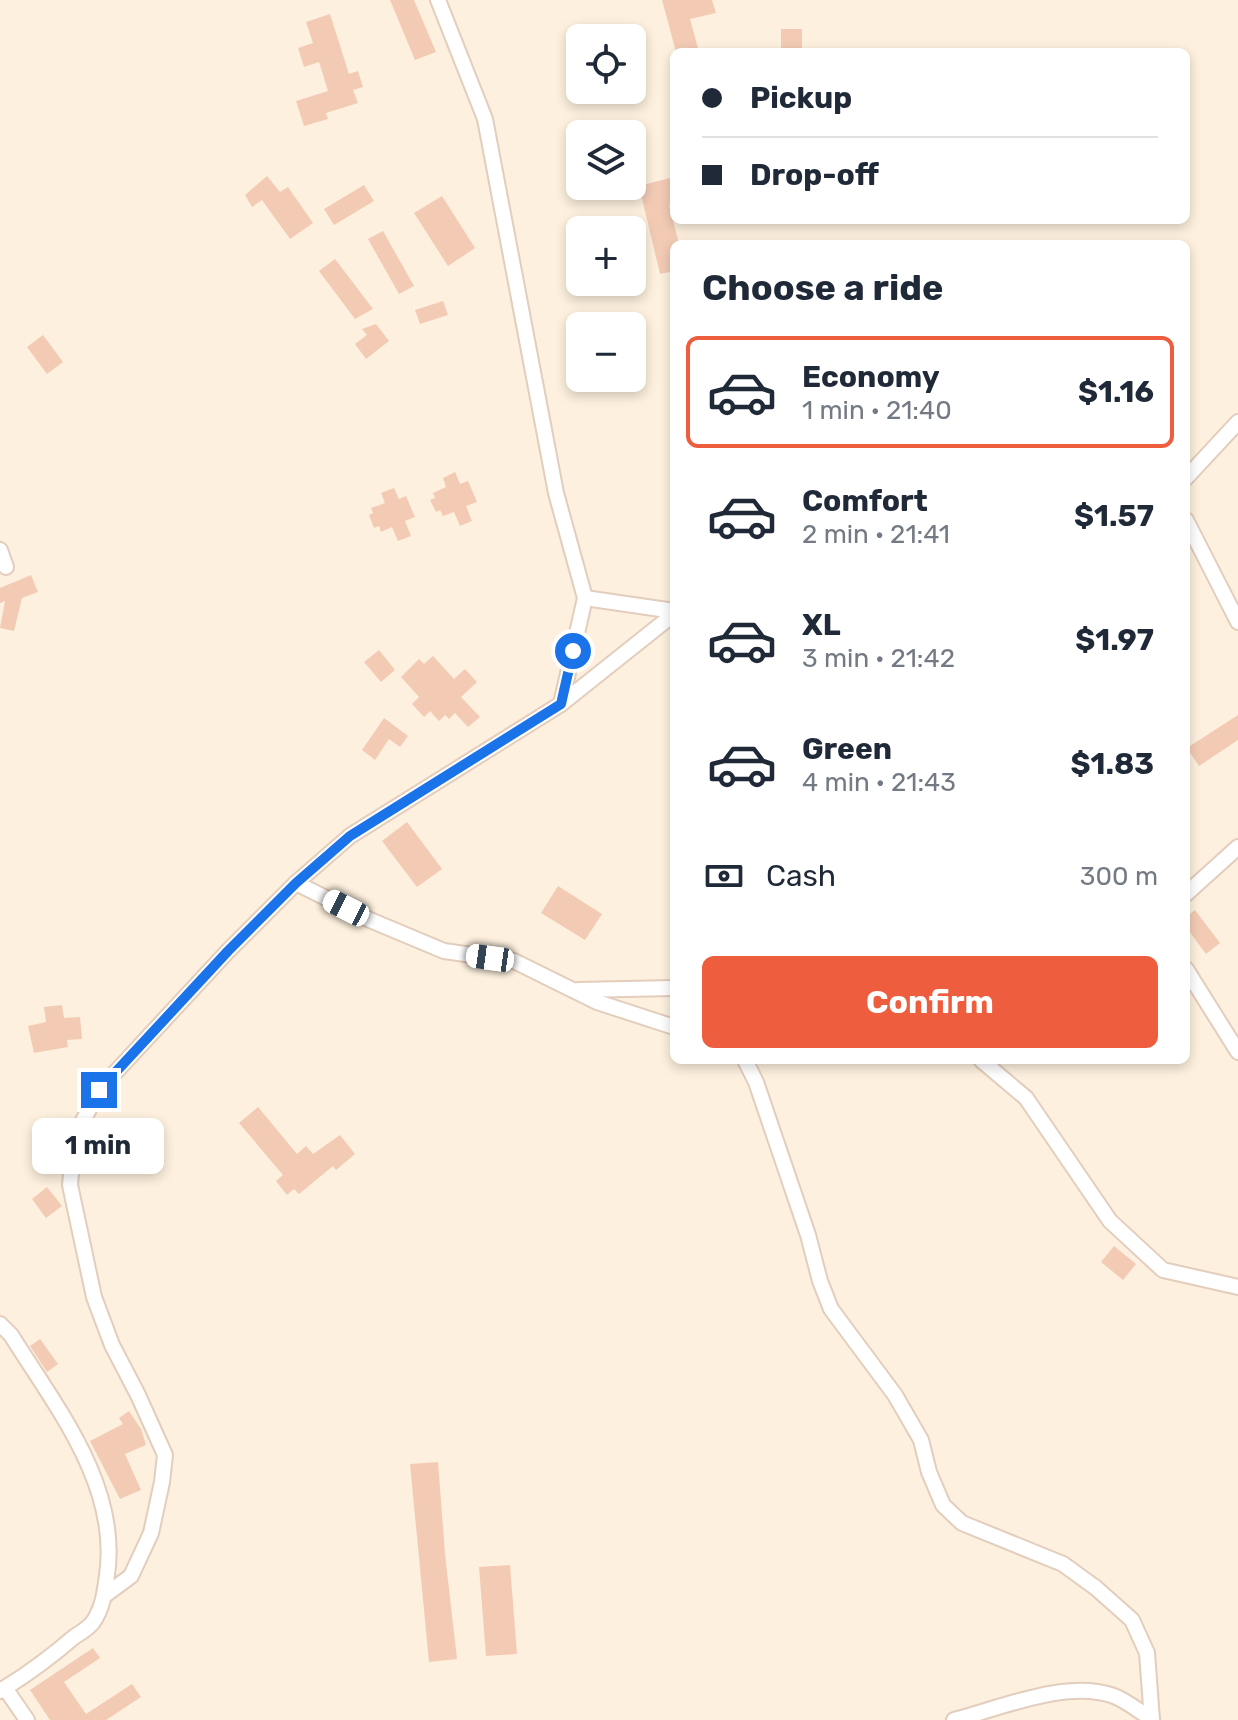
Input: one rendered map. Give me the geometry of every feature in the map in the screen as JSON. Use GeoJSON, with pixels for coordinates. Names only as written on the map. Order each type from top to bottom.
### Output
{"type":"FeatureCollection","features":[{"type":"Feature","properties":{"kind":"street"},"geometry":{"type":"LineString","coordinates":[[438,0],[485,119],[556,493],[585,598],[561,704]]}},
{"type":"Feature","properties":{"kind":"street"},"geometry":{"type":"LineString","coordinates":[[1190,474],[1238,422]]}},
{"type":"Feature","properties":{"kind":"street"},"geometry":{"type":"LineString","coordinates":[[1190,528],[1238,622]]}},
{"type":"Feature","properties":{"kind":"street"},"geometry":{"type":"LineString","coordinates":[[0,550],[6,567]]}},
{"type":"Feature","properties":{"kind":"street"},"geometry":{"type":"LineString","coordinates":[[585,598],[670,612]]}},
{"type":"Feature","properties":{"kind":"street"},"geometry":{"type":"LineString","coordinates":[[104,1596],[131,1576],[151,1533],[165,1455],[112,1345],[94,1297],[70,1185],[74,1138],[99,1090],[228,951],[296,883],[350,836],[561,704],[670,616]]}},
{"type":"Feature","properties":{"kind":"street"},"geometry":{"type":"LineString","coordinates":[[1190,890],[1238,847]]}},
{"type":"Feature","properties":{"kind":"street"},"geometry":{"type":"LineString","coordinates":[[296,883],[370,920],[444,951],[514,961],[597,1002],[670,1026]]}},
{"type":"Feature","properties":{"kind":"street"},"geometry":{"type":"LineString","coordinates":[[1190,975],[1238,1052]]}},
{"type":"Feature","properties":{"kind":"street"},"geometry":{"type":"LineString","coordinates":[[572,990],[670,988]]}},
{"type":"Feature","properties":{"kind":"street"},"geometry":{"type":"LineString","coordinates":[[747,1064],[756,1082],[831,1309],[895,1395],[921,1440],[929,1472],[943,1505],[962,1523],[1063,1564],[1132,1620],[1147,1653],[1152,1720]]}},
{"type":"Feature","properties":{"kind":"street"},"geometry":{"type":"LineString","coordinates":[[986,1064],[1026,1098],[1110,1221],[1163,1270],[1238,1287]]}},
{"type":"Feature","properties":{"kind":"street"},"geometry":{"type":"LineString","coordinates":[[0,1324],[11,1335],[67,1426],[101,1493],[109,1526],[109,1561],[104,1596],[93,1622],[41,1665],[2,1690],[27,1720]]}},
{"type":"Feature","properties":{"kind":"street"},"geometry":{"type":"LineString","coordinates":[[954,1720],[1052,1693],[1083,1690],[1115,1697],[1152,1720]]}},
{"type":"Feature","properties":{"kind":"building"},"geometry":{"type":"Polygon","coordinates":[[[390,0],[414,0],[436,52],[415,60],[390,0]]]}},
{"type":"Feature","properties":{"kind":"building"},"geometry":{"type":"Polygon","coordinates":[[[662,0],[712,0],[716,13],[690,19],[698,48],[675,48],[662,0]]]}},
{"type":"Feature","properties":{"kind":"building"},"geometry":{"type":"Polygon","coordinates":[[[330,14],[349,74],[358,71],[363,87],[353,90],[358,103],[326,113],[328,119],[304,126],[296,101],[328,91],[319,62],[304,67],[298,48],[313,43],[306,22],[330,14]]]}},
{"type":"Feature","properties":{"kind":"building"},"geometry":{"type":"Polygon","coordinates":[[[781,29],[802,29],[802,48],[781,48],[781,29]]]}},
{"type":"Feature","properties":{"kind":"building"},"geometry":{"type":"Polygon","coordinates":[[[267,176],[280,192],[288,187],[313,223],[290,239],[262,200],[252,207],[245,195],[267,176]]]}},
{"type":"Feature","properties":{"kind":"building"},"geometry":{"type":"Polygon","coordinates":[[[670,178],[670,224],[674,224],[678,240],[670,240],[670,272],[660,274],[642,200],[646,200],[646,184],[670,178]]]}},
{"type":"Feature","properties":{"kind":"building"},"geometry":{"type":"Polygon","coordinates":[[[364,185],[374,201],[334,225],[324,209],[364,185]]]}},
{"type":"Feature","properties":{"kind":"building"},"geometry":{"type":"Polygon","coordinates":[[[442,196],[475,248],[448,266],[414,213],[442,196]]]}},
{"type":"Feature","properties":{"kind":"building"},"geometry":{"type":"Polygon","coordinates":[[[383,231],[414,286],[399,294],[368,239],[383,231]]]}},
{"type":"Feature","properties":{"kind":"building"},"geometry":{"type":"Polygon","coordinates":[[[335,259],[373,309],[355,319],[319,271],[335,259]]]}},
{"type":"Feature","properties":{"kind":"building"},"geometry":{"type":"Polygon","coordinates":[[[443,301],[448,315],[420,324],[415,310],[443,301]]]}},
{"type":"Feature","properties":{"kind":"building"},"geometry":{"type":"Polygon","coordinates":[[[376,324],[389,341],[366,359],[355,344],[367,335],[362,329],[376,324]]]}},
{"type":"Feature","properties":{"kind":"building"},"geometry":{"type":"Polygon","coordinates":[[[43,335],[63,362],[47,374],[27,347],[43,335]]]}},
{"type":"Feature","properties":{"kind":"building"},"geometry":{"type":"Polygon","coordinates":[[[455,472],[460,484],[468,481],[477,502],[466,506],[472,521],[460,526],[454,512],[443,516],[440,510],[436,512],[430,500],[435,498],[433,493],[446,487],[443,478],[455,472]]]}},
{"type":"Feature","properties":{"kind":"building"},"geometry":{"type":"Polygon","coordinates":[[[394,488],[399,499],[406,496],[415,517],[405,521],[411,536],[398,541],[392,527],[381,532],[379,526],[374,528],[369,515],[373,513],[371,508],[385,503],[381,493],[394,488]]]}},
{"type":"Feature","properties":{"kind":"building"},"geometry":{"type":"Polygon","coordinates":[[[31,575],[38,592],[22,598],[14,631],[0,628],[5,601],[0,603],[0,588],[31,575]]]}},
{"type":"Feature","properties":{"kind":"building"},"geometry":{"type":"Polygon","coordinates":[[[379,650],[395,670],[381,682],[364,662],[379,650]]]}},
{"type":"Feature","properties":{"kind":"building"},"geometry":{"type":"Polygon","coordinates":[[[433,656],[454,679],[465,669],[477,682],[461,697],[480,717],[468,727],[455,713],[449,719],[445,715],[439,721],[430,711],[424,717],[412,704],[419,697],[401,677],[419,659],[424,664],[433,656]]]}},
{"type":"Feature","properties":{"kind":"building"},"geometry":{"type":"Polygon","coordinates":[[[1238,715],[1238,740],[1199,766],[1190,752],[1190,746],[1238,715]]]}},
{"type":"Feature","properties":{"kind":"building"},"geometry":{"type":"Polygon","coordinates":[[[384,718],[408,736],[400,747],[389,739],[375,760],[362,750],[384,718]]]}},
{"type":"Feature","properties":{"kind":"building"},"geometry":{"type":"Polygon","coordinates":[[[407,822],[442,869],[417,887],[382,841],[407,822]]]}},
{"type":"Feature","properties":{"kind":"building"},"geometry":{"type":"Polygon","coordinates":[[[558,886],[602,914],[585,940],[541,913],[558,886]]]}},
{"type":"Feature","properties":{"kind":"building"},"geometry":{"type":"Polygon","coordinates":[[[1195,910],[1220,943],[1206,954],[1190,932],[1190,914],[1195,910]]]}},
{"type":"Feature","properties":{"kind":"building"},"geometry":{"type":"Polygon","coordinates":[[[62,1005],[64,1018],[80,1017],[82,1039],[67,1040],[68,1047],[34,1053],[28,1026],[46,1022],[44,1007],[62,1005]]]}},
{"type":"Feature","properties":{"kind":"building"},"geometry":{"type":"Polygon","coordinates":[[[258,1107],[297,1154],[306,1146],[313,1154],[340,1135],[355,1154],[336,1170],[333,1166],[299,1194],[294,1189],[287,1195],[276,1181],[283,1175],[239,1123],[258,1107]]]}},
{"type":"Feature","properties":{"kind":"building"},"geometry":{"type":"Polygon","coordinates":[[[47,1187],[62,1206],[46,1218],[32,1199],[47,1187]]]}},
{"type":"Feature","properties":{"kind":"building"},"geometry":{"type":"Polygon","coordinates":[[[1114,1246],[1136,1264],[1123,1280],[1101,1262],[1114,1246]]]}},
{"type":"Feature","properties":{"kind":"building"},"geometry":{"type":"Polygon","coordinates":[[[40,1339],[58,1364],[47,1372],[30,1346],[40,1339]]]}},
{"type":"Feature","properties":{"kind":"building"},"geometry":{"type":"Polygon","coordinates":[[[129,1411],[141,1429],[146,1445],[125,1454],[141,1490],[120,1499],[90,1441],[123,1424],[119,1418],[129,1411]]]}},
{"type":"Feature","properties":{"kind":"building"},"geometry":{"type":"Polygon","coordinates":[[[438,1462],[457,1659],[429,1662],[410,1464],[438,1462]]]}},
{"type":"Feature","properties":{"kind":"building"},"geometry":{"type":"Polygon","coordinates":[[[510,1565],[517,1654],[486,1656],[479,1567],[510,1565]]]}},
{"type":"Feature","properties":{"kind":"building"},"geometry":{"type":"Polygon","coordinates":[[[93,1648],[100,1658],[64,1682],[86,1714],[132,1684],[141,1697],[106,1720],[50,1720],[30,1690],[93,1648]]]}},
{"type":"Feature","properties":{"kind":"route"},"geometry":{"type":"LineString","coordinates":[[99,1090],[228,951],[296,883],[350,836],[561,704],[573,651]]}}]}
